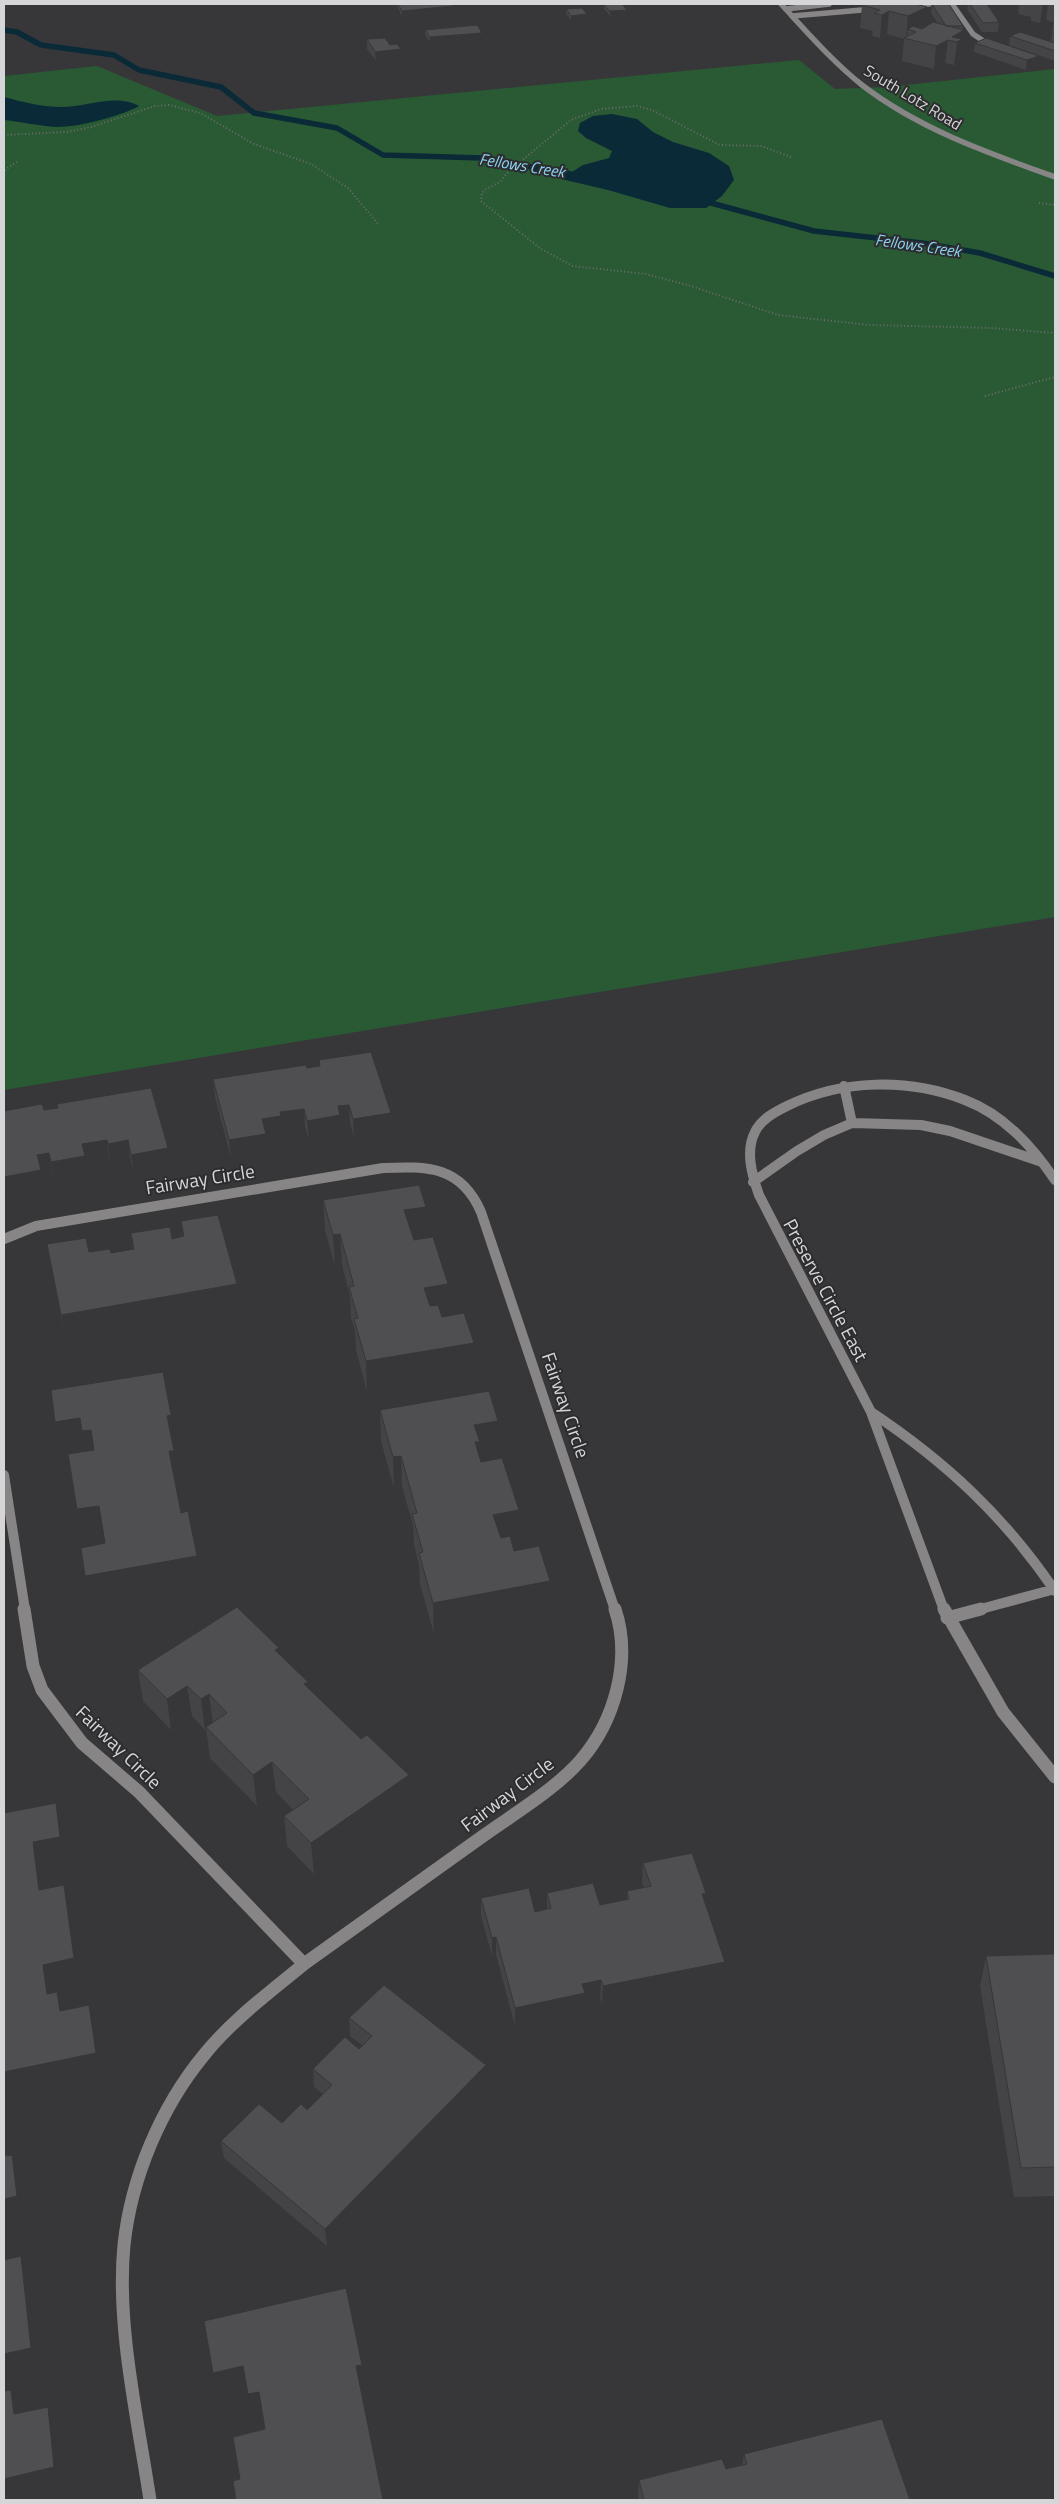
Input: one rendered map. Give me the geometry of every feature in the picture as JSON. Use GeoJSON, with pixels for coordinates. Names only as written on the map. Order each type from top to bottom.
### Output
{"type":"FeatureCollection","features":[{"type":"Feature","properties":{"kind":"street"},"geometry":{"type":"LineString","coordinates":[[783,6],[829,4]]}},
{"type":"Feature","properties":{"kind":"street"},"geometry":{"type":"LineString","coordinates":[[894,7],[929,4]]}},
{"type":"Feature","properties":{"kind":"street"},"geometry":{"type":"LineString","coordinates":[[952,4],[973,35],[982,43],[998,48]]}},
{"type":"Feature","properties":{"kind":"street","name":"South Lotz Road"},"geometry":{"type":"LineString","coordinates":[[783,6],[838,65],[883,99],[970,146],[1055,177]]}},
{"type":"Feature","properties":{"kind":"street"},"geometry":{"type":"LineString","coordinates":[[792,16],[885,8]]}},
{"type":"Feature","properties":{"kind":"street","name":"Preserve Circle East"},"geometry":{"type":"LineString","coordinates":[[1055,1180],[1043,1162],[991,1112],[962,1099],[928,1089],[895,1085],[844,1086],[794,1101],[767,1118],[753,1134],[750,1151],[753,1182],[782,1245],[871,1412],[947,1618],[1003,1712],[1055,1777]]}},
{"type":"Feature","properties":{"kind":"street"},"geometry":{"type":"LineString","coordinates":[[844,1086],[852,1123]]}},
{"type":"Feature","properties":{"kind":"street"},"geometry":{"type":"LineString","coordinates":[[753,1182],[804,1147],[852,1123],[921,1126],[950,1131],[1043,1162]]}},
{"type":"Feature","properties":{"kind":"street","name":"Fairway Circle"},"geometry":{"type":"LineString","coordinates":[[4,1239],[36,1226],[383,1168],[409,1166],[434,1169],[466,1186],[476,1204],[618,1618],[623,1657],[615,1697],[601,1730],[580,1761],[553,1785],[304,1964],[240,2017],[203,2056],[180,2090],[157,2132],[140,2173],[129,2216],[123,2270],[128,2346],[150,2500]]}},
{"type":"Feature","properties":{"kind":"street","name":"Preserve Circle East"},"geometry":{"type":"LineString","coordinates":[[871,1412],[947,1466],[1003,1521],[1055,1590],[947,1618]]}},
{"type":"Feature","properties":{"kind":"street","name":"Fairway Circle"},"geometry":{"type":"LineString","coordinates":[[4,1475],[33,1666],[42,1690],[56,1711],[82,1742],[139,1792],[304,1964]]}},
{"type":"Feature","properties":{"kind":"path"},"geometry":{"type":"LineString","coordinates":[[4,134],[67,132],[91,127],[155,106],[169,105],[200,113],[254,144],[311,164],[348,188],[379,225]]}},
{"type":"Feature","properties":{"kind":"path"},"geometry":{"type":"LineString","coordinates":[[791,157],[761,146],[720,145],[652,110],[637,106],[601,110],[571,120],[528,158],[508,171],[500,182],[482,193],[480,201],[541,249],[573,266],[646,274],[691,286],[778,315],[869,325],[991,328],[1055,333]]}},
{"type":"Feature","properties":{"kind":"path"},"geometry":{"type":"LineString","coordinates":[[4,174],[6,169],[17,162]]}},
{"type":"Feature","properties":{"kind":"path"},"geometry":{"type":"LineString","coordinates":[[1039,203],[1055,205]]}},
{"type":"Feature","properties":{"kind":"path"},"geometry":{"type":"LineString","coordinates":[[985,396],[1055,377]]}},
{"type":"Feature","properties":{"kind":"green space"},"geometry":{"type":"Polygon","coordinates":[[[799,60],[835,89],[887,87],[1055,69],[1055,917],[4,1090],[4,76],[97,66],[217,116],[799,60]]]}},
{"type":"Feature","properties":{"kind":"water"},"geometry":{"type":"Polygon","coordinates":[[[4,97],[55,107],[111,101],[130,102],[139,106],[122,114],[100,120],[57,127],[4,120],[4,97]]]}},
{"type":"Feature","properties":{"kind":"water"},"geometry":{"type":"Polygon","coordinates":[[[612,114],[637,119],[653,132],[673,142],[709,153],[729,166],[734,180],[722,196],[706,208],[670,208],[561,179],[583,165],[609,158],[612,151],[586,138],[578,131],[580,123],[593,116],[612,114]]]}},
{"type":"Feature","properties":{"kind":"building"},"geometry":{"type":"Polygon","coordinates":[[[398,4],[451,4],[453,6],[402,11],[398,4]]]}},
{"type":"Feature","properties":{"kind":"building"},"geometry":{"type":"Polygon","coordinates":[[[622,4],[627,10],[610,11],[604,5],[622,4]]]}},
{"type":"Feature","properties":{"kind":"building"},"geometry":{"type":"Polygon","coordinates":[[[915,4],[927,7],[908,16],[889,11],[882,15],[874,13],[880,10],[862,5],[915,4]]]}},
{"type":"Feature","properties":{"kind":"building"},"geometry":{"type":"Polygon","coordinates":[[[932,4],[949,4],[963,26],[946,26],[932,4]]]}},
{"type":"Feature","properties":{"kind":"building"},"geometry":{"type":"Polygon","coordinates":[[[970,4],[987,4],[999,22],[983,23],[970,4]]]}},
{"type":"Feature","properties":{"kind":"building"},"geometry":{"type":"Polygon","coordinates":[[[582,8],[587,14],[571,16],[566,9],[582,8]]]}},
{"type":"Feature","properties":{"kind":"building"},"geometry":{"type":"Polygon","coordinates":[[[933,22],[964,30],[952,37],[962,39],[957,42],[948,40],[936,46],[904,38],[916,32],[908,29],[913,26],[922,29],[933,22]]]}},
{"type":"Feature","properties":{"kind":"building"},"geometry":{"type":"Polygon","coordinates":[[[477,25],[482,33],[430,37],[425,30],[477,25]]]}},
{"type":"Feature","properties":{"kind":"building"},"geometry":{"type":"Polygon","coordinates":[[[1020,32],[1055,43],[1055,51],[1010,36],[1020,32]]]}},
{"type":"Feature","properties":{"kind":"building"},"geometry":{"type":"Polygon","coordinates":[[[385,38],[390,45],[397,44],[401,49],[375,52],[367,39],[385,38]]]}},
{"type":"Feature","properties":{"kind":"building"},"geometry":{"type":"Polygon","coordinates":[[[986,38],[1039,56],[1027,60],[975,43],[986,38]]]}},
{"type":"Feature","properties":{"kind":"building"},"geometry":{"type":"Polygon","coordinates":[[[371,1052],[391,1113],[353,1119],[349,1105],[338,1106],[340,1115],[307,1121],[304,1109],[280,1112],[281,1116],[262,1119],[266,1134],[229,1140],[213,1079],[306,1065],[307,1068],[320,1066],[319,1060],[371,1052]]]}},
{"type":"Feature","properties":{"kind":"building"},"geometry":{"type":"Polygon","coordinates":[[[151,1088],[168,1148],[131,1155],[128,1140],[108,1144],[107,1140],[82,1144],[85,1156],[51,1162],[49,1153],[37,1155],[41,1170],[4,1177],[4,1111],[42,1104],[44,1110],[58,1108],[57,1104],[151,1088]]]}},
{"type":"Feature","properties":{"kind":"building"},"geometry":{"type":"Polygon","coordinates":[[[419,1185],[426,1207],[404,1210],[414,1240],[433,1237],[448,1284],[424,1288],[430,1306],[438,1305],[442,1317],[464,1313],[474,1343],[366,1361],[354,1319],[358,1318],[349,1287],[354,1286],[340,1234],[333,1235],[323,1200],[419,1185]]]}},
{"type":"Feature","properties":{"kind":"building"},"geometry":{"type":"Polygon","coordinates":[[[218,1215],[237,1284],[61,1315],[47,1244],[86,1238],[89,1252],[110,1249],[111,1253],[134,1249],[131,1233],[170,1227],[172,1239],[184,1236],[181,1221],[218,1215]]]}},
{"type":"Feature","properties":{"kind":"building"},"geometry":{"type":"Polygon","coordinates":[[[163,1372],[171,1415],[167,1416],[174,1451],[169,1451],[181,1513],[188,1511],[197,1556],[85,1576],[81,1548],[105,1543],[99,1506],[77,1509],[68,1454],[94,1450],[91,1430],[82,1431],[80,1418],[55,1422],[51,1390],[163,1372]]]}},
{"type":"Feature","properties":{"kind":"building"},"geometry":{"type":"Polygon","coordinates":[[[489,1391],[498,1421],[474,1425],[480,1442],[475,1442],[481,1462],[502,1458],[519,1510],[493,1515],[501,1538],[510,1536],[514,1551],[539,1546],[550,1581],[433,1603],[419,1553],[423,1552],[412,1514],[417,1513],[401,1456],[393,1457],[380,1410],[489,1391]]]}},
{"type":"Feature","properties":{"kind":"building"},"geometry":{"type":"Polygon","coordinates":[[[237,1607],[279,1648],[275,1650],[308,1682],[304,1684],[361,1739],[367,1735],[409,1775],[311,1843],[284,1816],[309,1799],[272,1762],[253,1775],[206,1727],[227,1713],[209,1694],[201,1699],[187,1686],[167,1699],[138,1670],[237,1607]]]}},
{"type":"Feature","properties":{"kind":"building"},"geometry":{"type":"Polygon","coordinates":[[[56,1803],[60,1837],[33,1842],[39,1890],[64,1885],[74,1958],[43,1965],[47,1994],[57,1992],[60,2011],[89,2005],[96,2053],[4,2072],[4,1813],[56,1803]]]}},
{"type":"Feature","properties":{"kind":"building"},"geometry":{"type":"Polygon","coordinates":[[[692,1853],[706,1893],[702,1894],[725,1962],[603,1986],[601,1980],[582,1984],[585,1993],[515,2008],[496,1937],[492,1938],[481,1898],[529,1888],[535,1912],[551,1908],[547,1893],[593,1883],[600,1905],[629,1899],[627,1891],[651,1886],[643,1863],[692,1853]]]}},
{"type":"Feature","properties":{"kind":"building"},"geometry":{"type":"Polygon","coordinates":[[[1055,1954],[1055,2167],[1021,2168],[986,1956],[1055,1954]]]}},
{"type":"Feature","properties":{"kind":"building"},"geometry":{"type":"Polygon","coordinates":[[[384,1985],[486,2065],[325,2229],[221,2141],[259,2104],[282,2123],[301,2104],[307,2110],[332,2085],[313,2069],[345,2037],[359,2049],[372,2036],[349,2018],[384,1985]]]}},
{"type":"Feature","properties":{"kind":"building"},"geometry":{"type":"Polygon","coordinates":[[[12,2155],[17,2196],[4,2199],[4,2156],[12,2155]]]}},
{"type":"Feature","properties":{"kind":"building"},"geometry":{"type":"Polygon","coordinates":[[[21,2256],[31,2348],[4,2354],[4,2260],[21,2256]]]}},
{"type":"Feature","properties":{"kind":"building"},"geometry":{"type":"Polygon","coordinates":[[[346,2288],[362,2365],[356,2366],[383,2500],[236,2500],[233,2481],[240,2479],[233,2437],[265,2429],[259,2392],[248,2394],[243,2366],[213,2373],[204,2321],[346,2288]]]}},
{"type":"Feature","properties":{"kind":"building"},"geometry":{"type":"Polygon","coordinates":[[[11,2390],[14,2414],[48,2407],[54,2467],[4,2479],[4,2391],[11,2390]]]}},
{"type":"Feature","properties":{"kind":"building"},"geometry":{"type":"Polygon","coordinates":[[[882,2419],[910,2500],[644,2500],[639,2480],[722,2459],[726,2469],[747,2464],[744,2454],[882,2419]]]}},
{"type":"Feature","properties":{"kind":"waterway","name":"Fellows Creek"},"geometry":{"type":"LineString","coordinates":[[4,30],[17,32],[41,45],[114,55],[139,70],[221,87],[254,113],[337,128],[383,155],[482,158],[582,176]]}},
{"type":"Feature","properties":{"kind":"waterway","name":"Fellows Creek"},"geometry":{"type":"LineString","coordinates":[[700,200],[814,231],[922,243],[980,253],[1055,276]]}}]}
